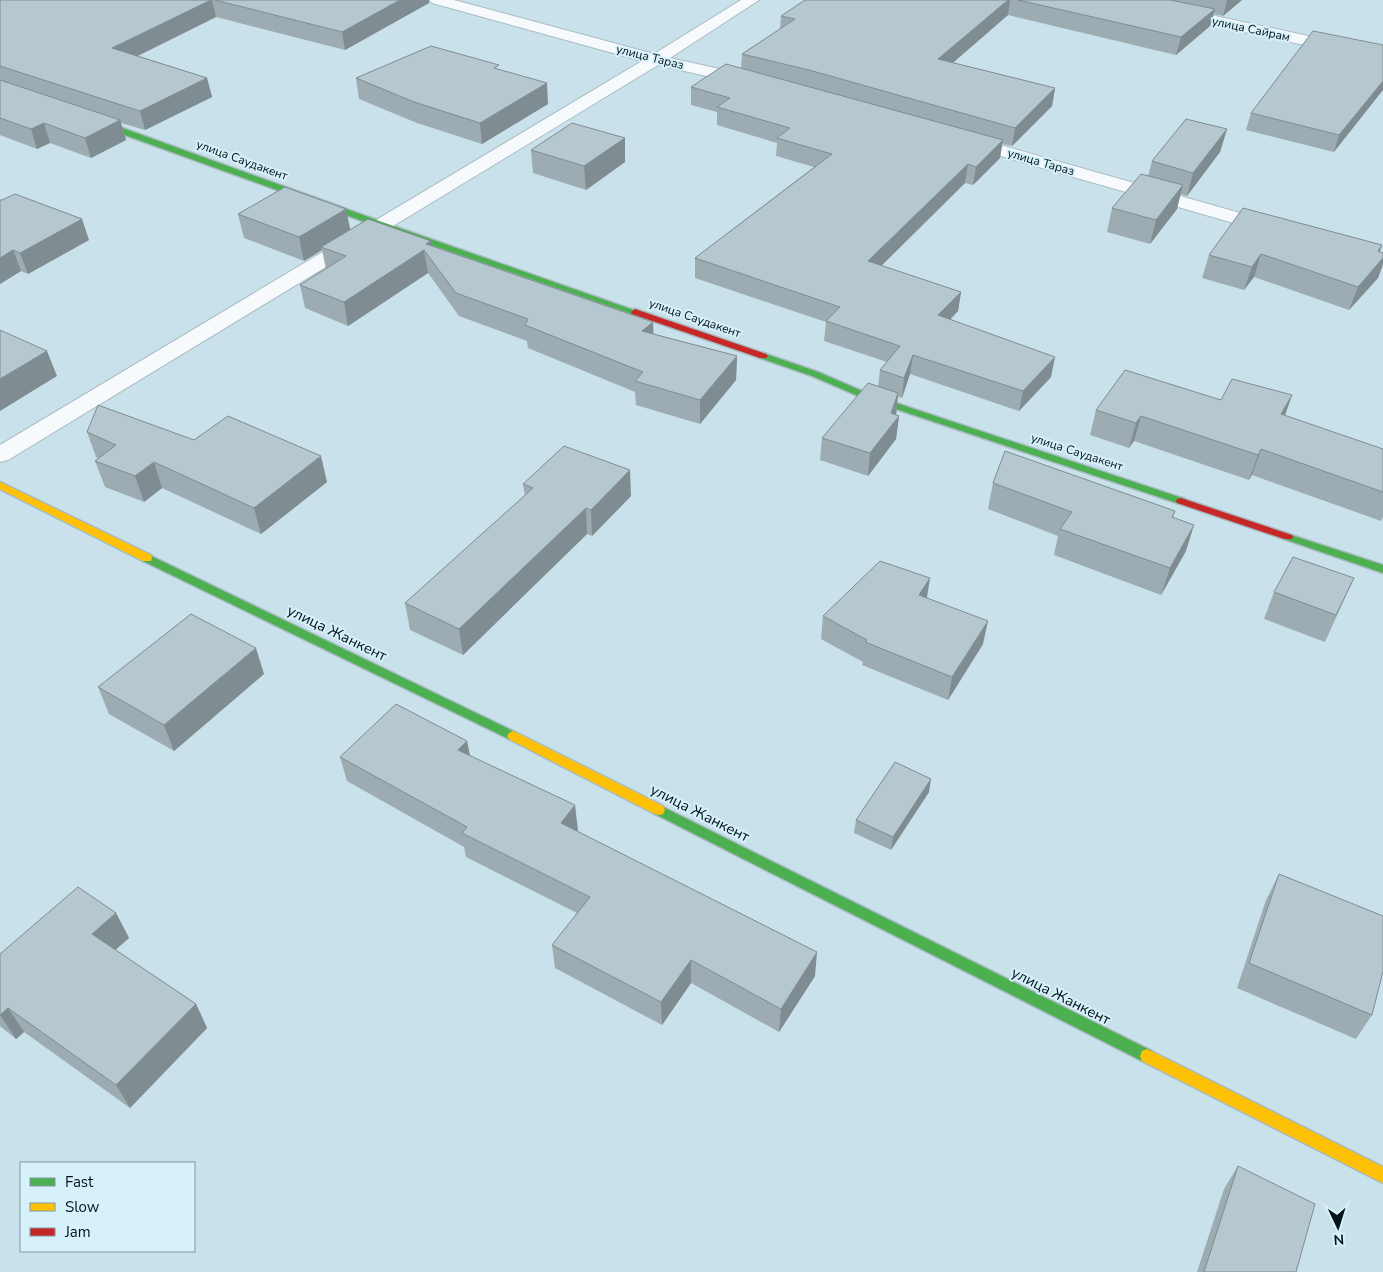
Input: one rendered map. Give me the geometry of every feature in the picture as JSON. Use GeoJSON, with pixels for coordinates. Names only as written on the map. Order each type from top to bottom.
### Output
{"type":"FeatureCollection","features":[{"type":"Feature","properties":{"kind":"street","name":"улица Тараз"},"geometry":{"type":"LineString","coordinates":[[437,0],[656,60],[765,85]]}},
{"type":"Feature","properties":{"kind":"street"},"geometry":{"type":"LineString","coordinates":[[0,455],[656,60],[751,0]]}},
{"type":"Feature","properties":{"kind":"street","name":"улица Сайрам"},"geometry":{"type":"LineString","coordinates":[[1120,0],[1383,57]]}},
{"type":"Feature","properties":{"kind":"street","name":"улица Саудакент"},"geometry":{"type":"LineString","coordinates":[[75,115],[382,226],[815,374],[866,396],[1383,569]]}},
{"type":"Feature","properties":{"kind":"street","name":"улица Тараз"},"geometry":{"type":"LineString","coordinates":[[953,137],[1287,232]]}},
{"type":"Feature","properties":{"kind":"street","name":"улица Жанкент"},"geometry":{"type":"LineString","coordinates":[[0,485],[124,547],[446,702],[1383,1175]]}},
{"type":"Feature","properties":{"kind":"building"},"geometry":{"type":"Polygon","coordinates":[[[0,0],[211,0],[112,48],[207,78],[140,111],[0,66],[0,0]]]}},
{"type":"Feature","properties":{"kind":"building"},"geometry":{"type":"Polygon","coordinates":[[[215,0],[400,0],[342,32],[215,0]]]}},
{"type":"Feature","properties":{"kind":"building"},"geometry":{"type":"Polygon","coordinates":[[[805,0],[1008,0],[938,59],[1055,88],[1015,128],[809,70],[742,54],[795,19],[781,16],[805,0]]]}},
{"type":"Feature","properties":{"kind":"building"},"geometry":{"type":"Polygon","coordinates":[[[1018,0],[1170,0],[1215,9],[1181,37],[1018,0]]]}},
{"type":"Feature","properties":{"kind":"building"},"geometry":{"type":"Polygon","coordinates":[[[1313,31],[1383,45],[1383,81],[1339,135],[1251,113],[1313,31]]]}},
{"type":"Feature","properties":{"kind":"building"},"geometry":{"type":"Polygon","coordinates":[[[431,46],[499,65],[494,68],[547,83],[480,123],[414,102],[356,78],[431,46]]]}},
{"type":"Feature","properties":{"kind":"building"},"geometry":{"type":"Polygon","coordinates":[[[726,64],[1003,140],[976,167],[968,164],[868,261],[961,292],[938,315],[1055,357],[1023,391],[913,355],[904,378],[880,370],[900,346],[826,321],[840,307],[695,258],[832,154],[777,138],[790,128],[717,107],[730,98],[691,87],[726,64]]]}},
{"type":"Feature","properties":{"kind":"building"},"geometry":{"type":"Polygon","coordinates":[[[0,80],[120,120],[85,138],[44,123],[31,129],[0,118],[0,80]]]}},
{"type":"Feature","properties":{"kind":"building"},"geometry":{"type":"Polygon","coordinates":[[[1186,119],[1227,129],[1193,173],[1152,161],[1186,119]]]}},
{"type":"Feature","properties":{"kind":"building"},"geometry":{"type":"Polygon","coordinates":[[[572,123],[625,138],[584,166],[531,150],[572,123]]]}},
{"type":"Feature","properties":{"kind":"building"},"geometry":{"type":"Polygon","coordinates":[[[1141,174],[1183,185],[1156,220],[1112,208],[1141,174]]]}},
{"type":"Feature","properties":{"kind":"building"},"geometry":{"type":"Polygon","coordinates":[[[285,187],[346,209],[299,237],[238,214],[285,187]]]}},
{"type":"Feature","properties":{"kind":"building"},"geometry":{"type":"Polygon","coordinates":[[[15,194],[82,219],[20,253],[13,250],[0,258],[0,200],[15,194]]]}},
{"type":"Feature","properties":{"kind":"building"},"geometry":{"type":"Polygon","coordinates":[[[1243,208],[1382,245],[1378,251],[1383,253],[1383,258],[1358,287],[1261,254],[1252,267],[1209,255],[1243,208]]]}},
{"type":"Feature","properties":{"kind":"building"},"geometry":{"type":"Polygon","coordinates":[[[368,219],[431,241],[426,244],[653,322],[642,331],[737,356],[700,400],[635,381],[643,372],[525,325],[528,319],[456,293],[424,250],[344,302],[300,285],[346,256],[321,247],[368,219]]]}},
{"type":"Feature","properties":{"kind":"building"},"geometry":{"type":"Polygon","coordinates":[[[0,330],[47,351],[0,379],[0,330]]]}},
{"type":"Feature","properties":{"kind":"building"},"geometry":{"type":"Polygon","coordinates":[[[1125,370],[1221,400],[1232,379],[1292,395],[1281,414],[1383,449],[1383,492],[1261,449],[1258,455],[1141,416],[1136,423],[1096,410],[1125,370]]]}},
{"type":"Feature","properties":{"kind":"building"},"geometry":{"type":"Polygon","coordinates":[[[868,383],[898,393],[891,413],[899,416],[870,453],[822,438],[868,383]]]}},
{"type":"Feature","properties":{"kind":"building"},"geometry":{"type":"Polygon","coordinates":[[[98,405],[194,440],[228,416],[321,456],[254,508],[154,462],[135,476],[95,461],[116,445],[87,432],[98,405]]]}},
{"type":"Feature","properties":{"kind":"building"},"geometry":{"type":"Polygon","coordinates":[[[564,446],[630,470],[591,510],[586,508],[459,629],[405,603],[533,488],[523,484],[564,446]]]}},
{"type":"Feature","properties":{"kind":"building"},"geometry":{"type":"Polygon","coordinates":[[[1005,451],[1175,511],[1172,517],[1194,525],[1170,568],[1060,529],[1072,512],[993,483],[1005,451]]]}},
{"type":"Feature","properties":{"kind":"building"},"geometry":{"type":"Polygon","coordinates":[[[1293,557],[1354,578],[1336,615],[1274,592],[1293,557]]]}},
{"type":"Feature","properties":{"kind":"building"},"geometry":{"type":"Polygon","coordinates":[[[880,561],[930,578],[919,595],[988,621],[952,677],[865,642],[867,640],[823,616],[880,561]]]}},
{"type":"Feature","properties":{"kind":"building"},"geometry":{"type":"Polygon","coordinates":[[[191,614],[256,648],[164,725],[98,687],[191,614]]]}},
{"type":"Feature","properties":{"kind":"building"},"geometry":{"type":"Polygon","coordinates":[[[396,704],[467,741],[458,750],[575,805],[561,823],[817,952],[781,1009],[691,960],[661,1002],[552,945],[590,897],[462,833],[467,827],[340,757],[396,704]]]}},
{"type":"Feature","properties":{"kind":"building"},"geometry":{"type":"Polygon","coordinates":[[[895,762],[931,779],[893,837],[856,820],[895,762]]]}},
{"type":"Feature","properties":{"kind":"building"},"geometry":{"type":"Polygon","coordinates":[[[1279,874],[1383,916],[1383,971],[1372,1015],[1249,963],[1279,874]]]}},
{"type":"Feature","properties":{"kind":"building"},"geometry":{"type":"Polygon","coordinates":[[[78,887],[116,913],[92,934],[196,1004],[116,1085],[8,1008],[0,1015],[0,954],[78,887]]]}},
{"type":"Feature","properties":{"kind":"building"},"geometry":{"type":"Polygon","coordinates":[[[1238,1166],[1315,1204],[1296,1272],[1204,1272],[1238,1166]]]}},
{"type":"Feature","properties":{"kind":"traffic: fast"},"geometry":{"type":"LineString","coordinates":[[89,119],[382,225],[635,312]]}},
{"type":"Feature","properties":{"kind":"traffic: fast"},"geometry":{"type":"LineString","coordinates":[[763,356],[815,374],[866,396],[1181,501]]}},
{"type":"Feature","properties":{"kind":"traffic: fast"},"geometry":{"type":"LineString","coordinates":[[1288,537],[1383,569]]}},
{"type":"Feature","properties":{"kind":"traffic: fast"},"geometry":{"type":"LineString","coordinates":[[147,558],[513,736]]}},
{"type":"Feature","properties":{"kind":"traffic: fast"},"geometry":{"type":"LineString","coordinates":[[659,810],[1147,1056]]}},
{"type":"Feature","properties":{"kind":"traffic: slow"},"geometry":{"type":"LineString","coordinates":[[0,485],[147,558]]}},
{"type":"Feature","properties":{"kind":"traffic: slow"},"geometry":{"type":"LineString","coordinates":[[513,736],[659,810]]}},
{"type":"Feature","properties":{"kind":"traffic: slow"},"geometry":{"type":"LineString","coordinates":[[1147,1056],[1383,1175]]}},
{"type":"Feature","properties":{"kind":"traffic: jam"},"geometry":{"type":"LineString","coordinates":[[635,312],[763,356]]}},
{"type":"Feature","properties":{"kind":"traffic: jam"},"geometry":{"type":"LineString","coordinates":[[1181,501],[1288,537]]}}]}
